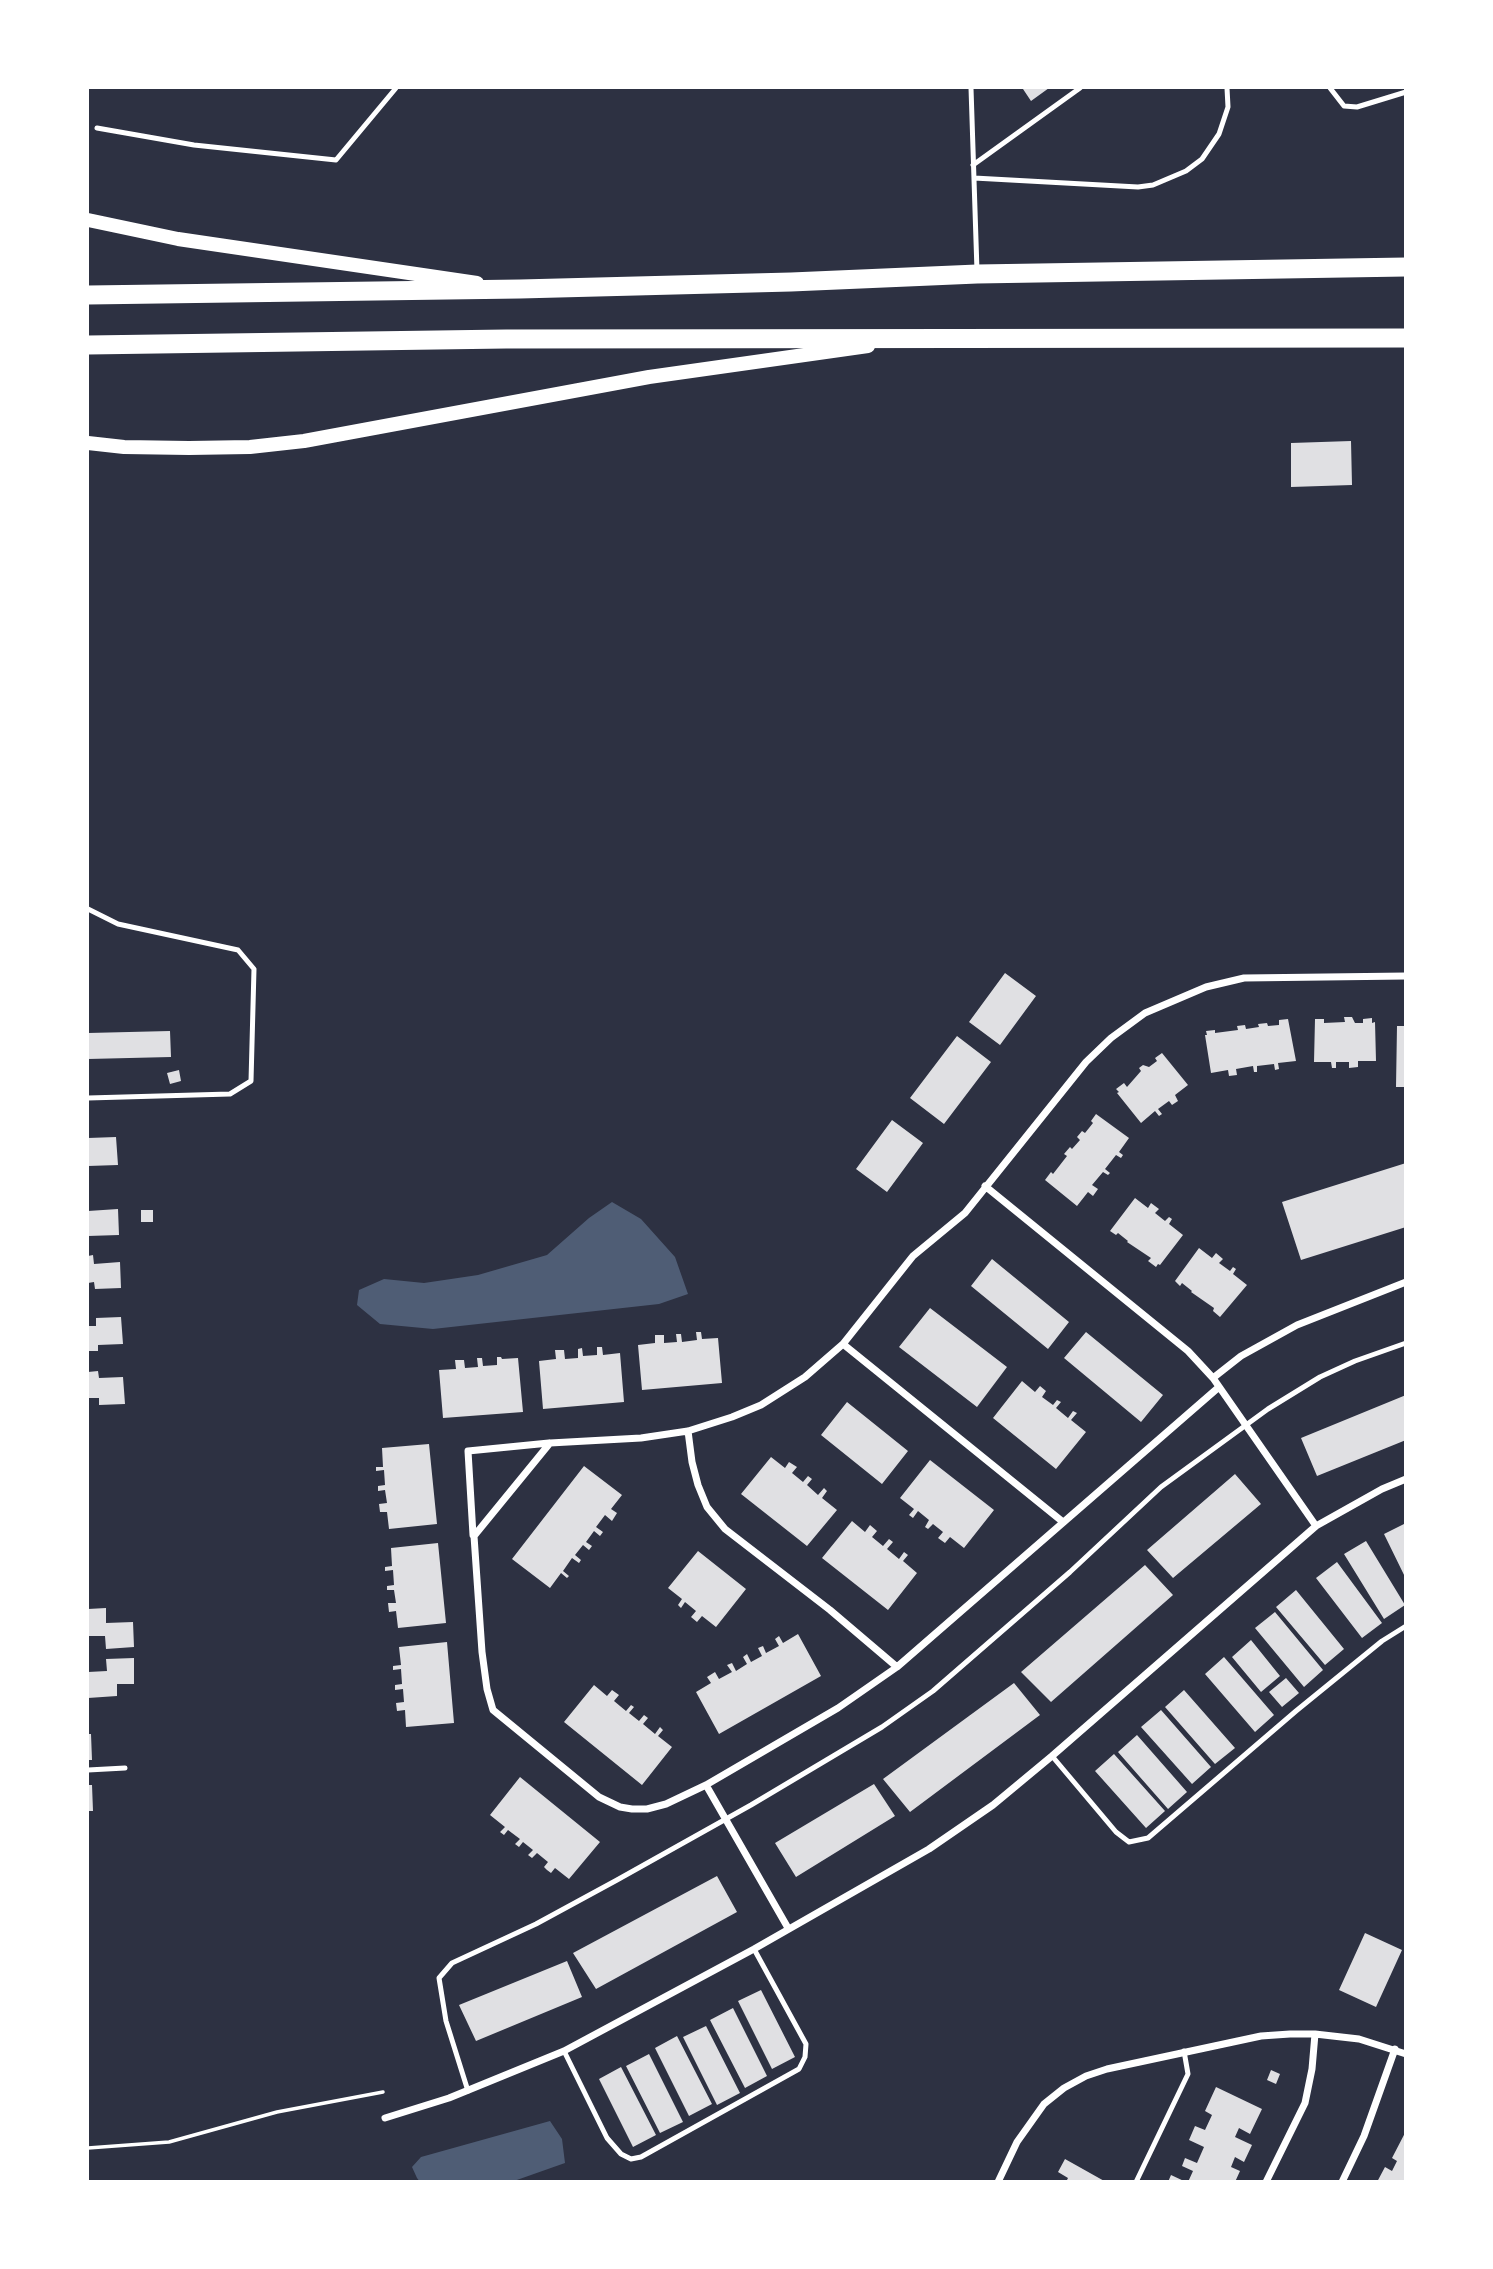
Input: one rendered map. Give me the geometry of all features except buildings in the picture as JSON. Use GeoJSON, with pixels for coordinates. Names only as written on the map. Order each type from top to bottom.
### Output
{"type":"FeatureCollection","features":[{"type":"Feature","properties":{"kind":"highway"},"geometry":{"type":"LineString","coordinates":[[88,295],[520,289],[977,274],[1405,267]]}},
{"type":"Feature","properties":{"kind":"highway"},"geometry":{"type":"LineString","coordinates":[[88,345],[519,339],[1405,338]]}},
{"type":"Feature","properties":{"kind":"main road"},"geometry":{"type":"LineString","coordinates":[[88,220],[178,239],[520,289]]}},
{"type":"Feature","properties":{"kind":"main road"},"geometry":{"type":"LineString","coordinates":[[88,443],[124,447],[189,448],[250,447],[304,441],[649,377],[913,340]]}},
{"type":"Feature","properties":{"kind":"street"},"geometry":{"type":"LineString","coordinates":[[1219,1387],[897,1667],[838,1708],[706,1785],[666,1804],[647,1809],[620,1807],[599,1797],[493,1710],[482,1652],[467,1451],[641,1438],[688,1431],[761,1405],[805,1377],[843,1343],[913,1256],[965,1213],[1086,1062],[1111,1038],[1145,1013],[1206,987],[1244,978],[1405,976]]}},
{"type":"Feature","properties":{"kind":"street"},"geometry":{"type":"LineString","coordinates":[[985,1186],[1188,1351],[1213,1378],[1316,1526]]}},
{"type":"Feature","properties":{"kind":"street"},"geometry":{"type":"LineString","coordinates":[[1213,1378],[1241,1356],[1297,1325],[1405,1282]]}},
{"type":"Feature","properties":{"kind":"street"},"geometry":{"type":"LineString","coordinates":[[843,1343],[1063,1522]]}},
{"type":"Feature","properties":{"kind":"street"},"geometry":{"type":"LineString","coordinates":[[688,1431],[698,1485],[707,1507],[726,1529],[830,1610],[897,1667]]}},
{"type":"Feature","properties":{"kind":"street"},"geometry":{"type":"LineString","coordinates":[[474,1536],[550,1443]]}},
{"type":"Feature","properties":{"kind":"street"},"geometry":{"type":"LineString","coordinates":[[385,2118],[468,2091],[564,2051],[754,1949],[929,1849],[993,1805],[1052,1756],[1316,1526],[1405,1479]]}},
{"type":"Feature","properties":{"kind":"street"},"geometry":{"type":"LineString","coordinates":[[706,1785],[788,1928]]}},
{"type":"Feature","properties":{"kind":"street"},"geometry":{"type":"LineString","coordinates":[[1266,2182],[1305,2103],[1315,2034]]}},
{"type":"Feature","properties":{"kind":"street"},"geometry":{"type":"LineString","coordinates":[[998,2182],[1017,2142],[1044,2104],[1064,2088],[1107,2069],[1261,2036],[1315,2034],[1359,2039],[1405,2054]]}},
{"type":"Feature","properties":{"kind":"street"},"geometry":{"type":"LineString","coordinates":[[1342,2182],[1364,2136],[1395,2049]]}},
{"type":"Feature","properties":{"kind":"lane"},"geometry":{"type":"LineString","coordinates":[[97,128],[194,145],[336,160],[396,88]]}},
{"type":"Feature","properties":{"kind":"lane"},"geometry":{"type":"LineString","coordinates":[[971,88],[977,274]]}},
{"type":"Feature","properties":{"kind":"lane"},"geometry":{"type":"LineString","coordinates":[[973,165],[1080,88]]}},
{"type":"Feature","properties":{"kind":"lane"},"geometry":{"type":"LineString","coordinates":[[974,178],[1138,187],[1153,185],[1186,170],[1202,159],[1219,134],[1228,107],[1227,88]]}},
{"type":"Feature","properties":{"kind":"lane"},"geometry":{"type":"LineString","coordinates":[[1330,88],[1344,106],[1357,107],[1405,92]]}},
{"type":"Feature","properties":{"kind":"lane"},"geometry":{"type":"LineString","coordinates":[[88,909],[118,924],[238,950],[254,969],[251,1081],[230,1094],[88,1098]]}},
{"type":"Feature","properties":{"kind":"lane"},"geometry":{"type":"LineString","coordinates":[[468,2091],[446,2021],[439,1978],[452,1963],[536,1924],[724,1820],[882,1727],[933,1691],[1070,1572],[1161,1487],[1268,1409],[1320,1377],[1405,1343]]}},
{"type":"Feature","properties":{"kind":"lane"},"geometry":{"type":"LineString","coordinates":[[1052,1756],[1116,1832],[1129,1842],[1149,1838],[1307,1703],[1382,1641],[1405,1626]]}},
{"type":"Feature","properties":{"kind":"lane"},"geometry":{"type":"LineString","coordinates":[[88,1770],[125,1768]]}},
{"type":"Feature","properties":{"kind":"lane"},"geometry":{"type":"LineString","coordinates":[[564,2051],[607,2138],[621,2154],[631,2159],[641,2157],[799,2069],[805,2057],[806,2044],[754,1949]]}},
{"type":"Feature","properties":{"kind":"lane"},"geometry":{"type":"LineString","coordinates":[[1136,2182],[1188,2074],[1184,2051]]}},
{"type":"Feature","properties":{"kind":"path"},"geometry":{"type":"LineString","coordinates":[[88,2148],[169,2142],[277,2112],[383,2092]]}},
{"type":"Feature","properties":{"kind":"water"},"geometry":{"type":"Polygon","coordinates":[[[612,1202],[641,1219],[675,1257],[688,1294],[659,1304],[433,1329],[380,1324],[357,1305],[359,1290],[384,1279],[424,1283],[478,1275],[547,1255],[589,1218],[612,1202]]]}},
{"type":"Feature","properties":{"kind":"water"},"geometry":{"type":"Polygon","coordinates":[[[550,2121],[562,2139],[565,2163],[514,2181],[420,2182],[412,2167],[421,2157],[550,2121]]]}}]}
